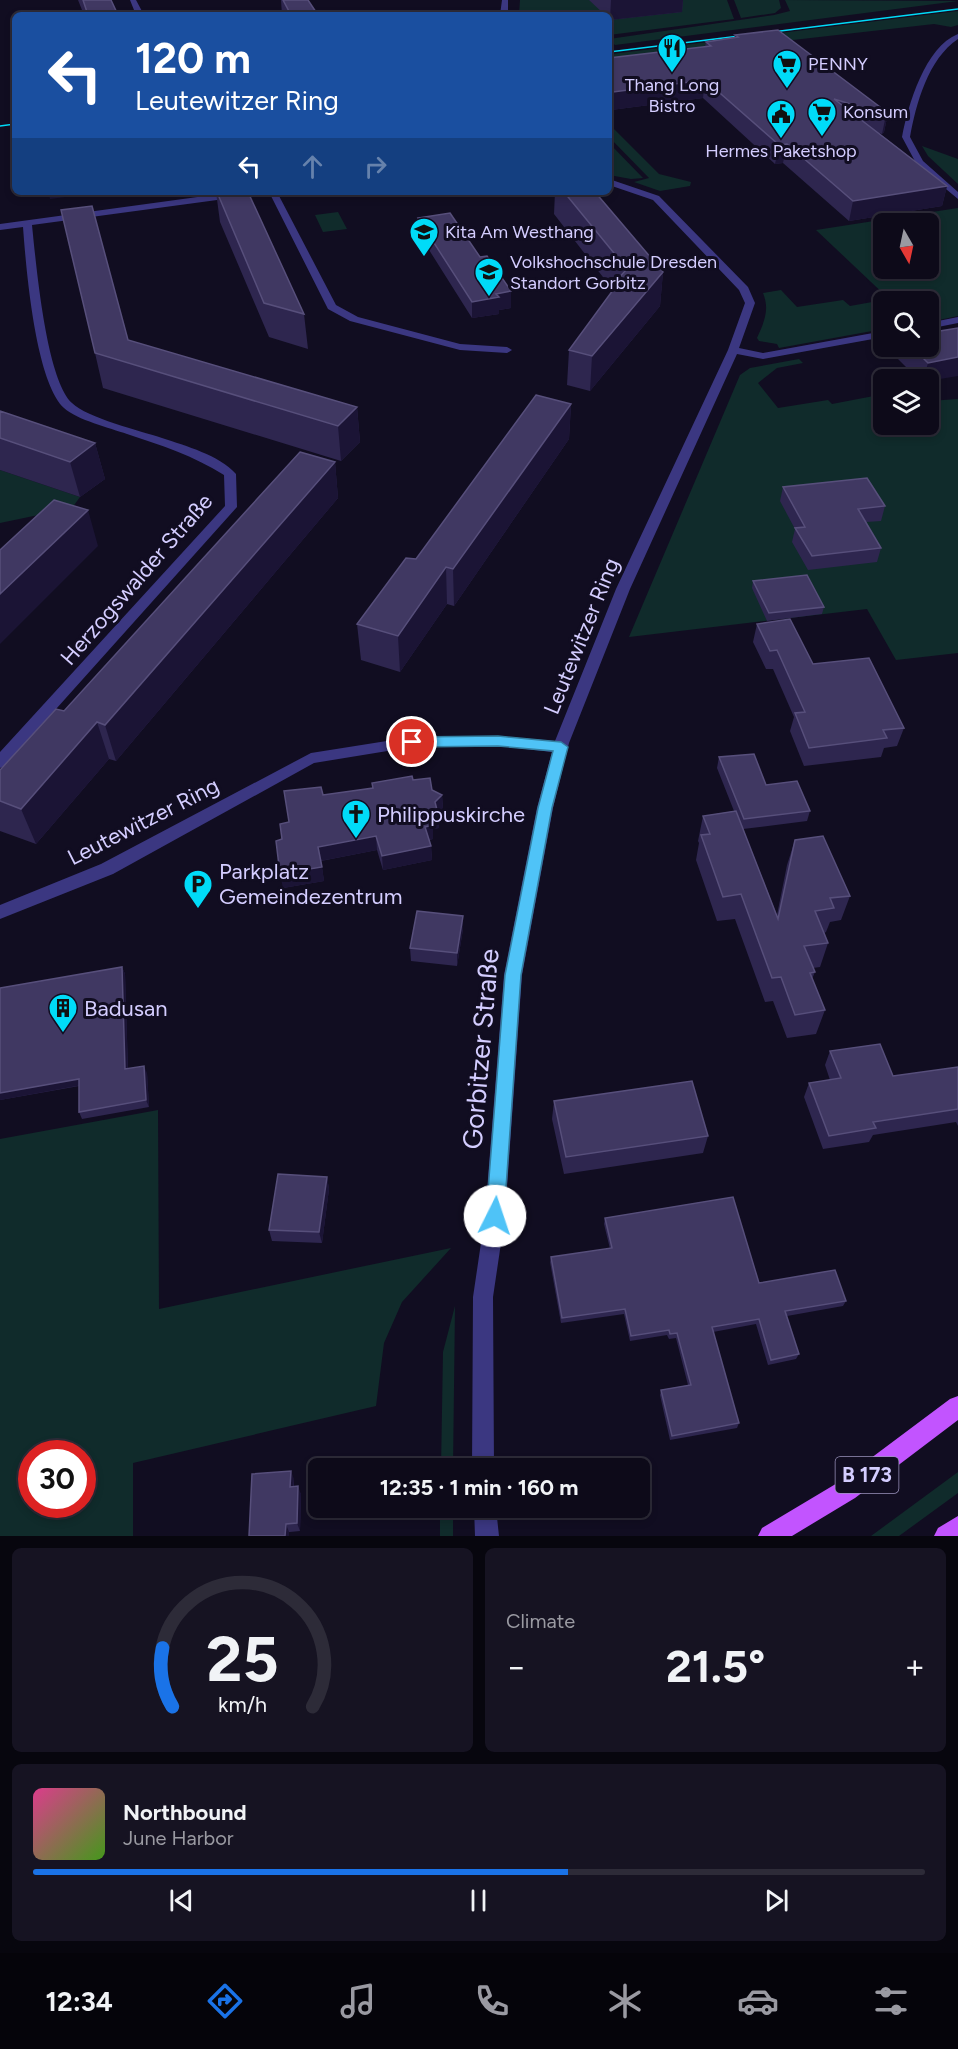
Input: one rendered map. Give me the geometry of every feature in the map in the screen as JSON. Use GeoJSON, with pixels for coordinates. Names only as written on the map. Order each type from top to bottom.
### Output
{"type":"FeatureCollection","features":[{"type":"Feature","properties":{"kind":"main road","name":"B 173"},"geometry":{"type":"LineString","coordinates":[[770,1536],[847,1490],[958,1407]]}},
{"type":"Feature","properties":{"kind":"main road"},"geometry":{"type":"LineString","coordinates":[[946,1536],[958,1527]]}},
{"type":"Feature","properties":{"kind":"street"},"geometry":{"type":"LineString","coordinates":[[958,36],[944,44],[935,57],[906,137],[909,149],[916,159],[958,196]]}},
{"type":"Feature","properties":{"kind":"street","name":"Leutewitzer Ring"},"geometry":{"type":"LineString","coordinates":[[0,912],[107,869],[311,759],[412,742],[498,741],[561,747],[622,589],[733,350],[750,303],[744,289],[674,214],[656,198],[612,183]]}},
{"type":"Feature","properties":{"kind":"street"},"geometry":{"type":"LineString","coordinates":[[0,227],[232,195]]}},
{"type":"Feature","properties":{"kind":"street"},"geometry":{"type":"LineString","coordinates":[[275,195],[332,307],[342,314],[460,347],[507,350]]}},
{"type":"Feature","properties":{"kind":"street","name":"Herzogswalder Straße"},"geometry":{"type":"LineString","coordinates":[[0,762],[231,507],[232,490],[231,474],[210,459],[127,430],[67,405],[53,377],[30,257],[27,223]]}},
{"type":"Feature","properties":{"kind":"street"},"geometry":{"type":"LineString","coordinates":[[939,324],[958,320]]}},
{"type":"Feature","properties":{"kind":"street"},"geometry":{"type":"LineString","coordinates":[[733,350],[763,356],[873,336]]}},
{"type":"Feature","properties":{"kind":"street","name":"Gorbitzer Straße"},"geometry":{"type":"LineString","coordinates":[[483,1458],[483,1297],[495,1216],[513,975],[545,808],[561,747]]}},
{"type":"Feature","properties":{"kind":"street"},"geometry":{"type":"LineString","coordinates":[[486,1518],[487,1536]]}},
{"type":"Feature","properties":{"kind":"green space"},"geometry":{"type":"Polygon","coordinates":[[[520,0],[727,0],[734,19],[612,35],[612,12],[519,12],[520,0]]]}},
{"type":"Feature","properties":{"kind":"green space"},"geometry":{"type":"Polygon","coordinates":[[[734,0],[779,0],[781,8],[775,13],[741,18],[734,0]]]}},
{"type":"Feature","properties":{"kind":"green space"},"geometry":{"type":"Polygon","coordinates":[[[785,0],[958,1],[615,45],[612,42],[612,39],[790,11],[785,0]]]}},
{"type":"Feature","properties":{"kind":"green space"},"geometry":{"type":"Polygon","coordinates":[[[958,11],[958,25],[951,27],[934,24],[612,61],[612,54],[958,11]]]}},
{"type":"Feature","properties":{"kind":"green space"},"geometry":{"type":"Polygon","coordinates":[[[612,127],[659,174],[691,182],[690,186],[660,191],[634,182],[649,178],[612,140],[612,127]]]}},
{"type":"Feature","properties":{"kind":"green space"},"geometry":{"type":"Polygon","coordinates":[[[612,146],[643,178],[631,179],[612,176],[612,146]]]}},
{"type":"Feature","properties":{"kind":"green space"},"geometry":{"type":"Polygon","coordinates":[[[922,146],[958,159],[958,184],[928,156],[922,146]]]}},
{"type":"Feature","properties":{"kind":"green space"},"geometry":{"type":"Polygon","coordinates":[[[958,208],[958,316],[939,320],[939,291],[881,291],[816,230],[873,221],[873,279],[939,279],[939,213],[926,213],[958,208]]]}},
{"type":"Feature","properties":{"kind":"green space"},"geometry":{"type":"Polygon","coordinates":[[[338,212],[347,229],[323,232],[315,215],[338,212]]]}},
{"type":"Feature","properties":{"kind":"green space"},"geometry":{"type":"Polygon","coordinates":[[[781,290],[797,307],[843,300],[850,306],[873,302],[873,331],[779,348],[777,344],[759,341],[757,338],[766,310],[763,293],[781,290]]]}},
{"type":"Feature","properties":{"kind":"green space"},"geometry":{"type":"Polygon","coordinates":[[[799,359],[803,363],[777,368],[758,383],[778,408],[828,400],[832,404],[873,396],[873,435],[939,435],[939,400],[958,399],[958,653],[896,660],[867,609],[629,637],[740,375],[750,368],[799,359]]]}},
{"type":"Feature","properties":{"kind":"green space"},"geometry":{"type":"Polygon","coordinates":[[[0,470],[80,497],[72,508],[0,523],[0,470]]]}},
{"type":"Feature","properties":{"kind":"green space"},"geometry":{"type":"Polygon","coordinates":[[[158,1110],[159,1309],[451,1248],[402,1302],[384,1343],[376,1406],[133,1463],[133,1536],[0,1536],[0,1139],[158,1110]]]}},
{"type":"Feature","properties":{"kind":"green space"},"geometry":{"type":"Polygon","coordinates":[[[455,1306],[453,1458],[441,1458],[443,1352],[455,1306]]]}},
{"type":"Feature","properties":{"kind":"green space"},"geometry":{"type":"Polygon","coordinates":[[[958,1472],[958,1493],[899,1536],[871,1536],[958,1472]]]}},
{"type":"Feature","properties":{"kind":"green space"},"geometry":{"type":"Polygon","coordinates":[[[440,1518],[453,1518],[453,1536],[440,1536],[440,1518]]]}},
{"type":"Feature","properties":{"kind":"building"},"geometry":{"type":"Polygon","coordinates":[[[83,0],[111,0],[117,12],[87,12],[83,0]]]}},
{"type":"Feature","properties":{"kind":"building"},"geometry":{"type":"Polygon","coordinates":[[[283,0],[308,0],[316,12],[289,12],[283,0]]]}},
{"type":"Feature","properties":{"kind":"building"},"geometry":{"type":"Polygon","coordinates":[[[778,30],[888,113],[886,115],[834,99],[947,186],[853,201],[787,144],[779,145],[705,80],[612,91],[612,58],[711,46],[706,42],[738,37],[735,35],[778,30]]]}},
{"type":"Feature","properties":{"kind":"building"},"geometry":{"type":"Polygon","coordinates":[[[218,195],[249,195],[304,314],[264,303],[218,195]]]}},
{"type":"Feature","properties":{"kind":"building"},"geometry":{"type":"Polygon","coordinates":[[[566,195],[598,195],[663,272],[592,356],[569,350],[616,286],[613,284],[627,269],[566,195]]]}},
{"type":"Feature","properties":{"kind":"building"},"geometry":{"type":"Polygon","coordinates":[[[92,206],[128,340],[357,407],[338,426],[95,353],[61,210],[92,206]]]}},
{"type":"Feature","properties":{"kind":"building"},"geometry":{"type":"Polygon","coordinates":[[[450,213],[480,257],[487,256],[511,291],[496,294],[499,297],[472,302],[418,218],[450,213]]]}},
{"type":"Feature","properties":{"kind":"building"},"geometry":{"type":"Polygon","coordinates":[[[958,328],[958,357],[928,363],[922,357],[939,357],[939,331],[958,328]]]}},
{"type":"Feature","properties":{"kind":"building"},"geometry":{"type":"Polygon","coordinates":[[[536,395],[571,404],[453,569],[446,567],[398,636],[357,624],[406,558],[416,559],[536,395]]]}},
{"type":"Feature","properties":{"kind":"building"},"geometry":{"type":"Polygon","coordinates":[[[0,411],[95,443],[70,462],[0,438],[0,411]]]}},
{"type":"Feature","properties":{"kind":"building"},"geometry":{"type":"Polygon","coordinates":[[[300,452],[335,462],[105,725],[97,722],[21,809],[0,801],[0,770],[56,709],[64,711],[300,452]]]}},
{"type":"Feature","properties":{"kind":"building"},"geometry":{"type":"Polygon","coordinates":[[[867,478],[885,506],[858,509],[881,548],[812,556],[795,528],[805,527],[783,487],[867,478]]]}},
{"type":"Feature","properties":{"kind":"building"},"geometry":{"type":"Polygon","coordinates":[[[54,500],[88,510],[0,594],[0,550],[54,500]]]}},
{"type":"Feature","properties":{"kind":"building"},"geometry":{"type":"Polygon","coordinates":[[[807,575],[824,607],[769,613],[753,581],[807,575]]]}},
{"type":"Feature","properties":{"kind":"building"},"geometry":{"type":"Polygon","coordinates":[[[790,619],[813,664],[869,658],[904,728],[883,730],[887,738],[809,748],[795,713],[805,712],[777,650],[770,651],[757,624],[790,619]]]}},
{"type":"Feature","properties":{"kind":"building"},"geometry":{"type":"Polygon","coordinates":[[[754,754],[766,785],[797,781],[810,811],[744,819],[719,757],[754,754]]]}},
{"type":"Feature","properties":{"kind":"building","name":"Philippuskirche"},"geometry":{"type":"Polygon","coordinates":[[[412,776],[413,780],[430,778],[432,790],[442,795],[435,802],[438,814],[430,816],[433,825],[425,827],[431,846],[382,856],[376,836],[318,847],[322,867],[280,874],[276,841],[282,839],[280,824],[289,822],[284,791],[321,787],[323,795],[373,788],[372,783],[412,776]]]}},
{"type":"Feature","properties":{"kind":"building"},"geometry":{"type":"Polygon","coordinates":[[[736,811],[778,919],[795,840],[823,836],[850,896],[830,898],[834,908],[815,911],[828,943],[804,946],[815,972],[810,973],[825,1010],[795,1015],[781,977],[772,978],[741,894],[723,897],[701,835],[710,834],[703,816],[736,811]]]}},
{"type":"Feature","properties":{"kind":"building"},"geometry":{"type":"Polygon","coordinates":[[[417,911],[463,916],[457,953],[410,948],[417,911]]]}},
{"type":"Feature","properties":{"kind":"building","name":"Badusan"},"geometry":{"type":"Polygon","coordinates":[[[122,967],[125,1069],[144,1066],[146,1100],[79,1112],[79,1079],[0,1093],[0,988],[122,967]]]}},
{"type":"Feature","properties":{"kind":"building"},"geometry":{"type":"Polygon","coordinates":[[[880,1044],[893,1076],[958,1067],[958,1109],[873,1122],[876,1128],[829,1136],[809,1083],[841,1078],[830,1051],[880,1044]]]}},
{"type":"Feature","properties":{"kind":"building"},"geometry":{"type":"Polygon","coordinates":[[[692,1081],[708,1136],[566,1157],[554,1101],[692,1081]]]}},
{"type":"Feature","properties":{"kind":"building"},"geometry":{"type":"Polygon","coordinates":[[[278,1174],[327,1177],[319,1232],[269,1230],[278,1174]]]}},
{"type":"Feature","properties":{"kind":"building"},"geometry":{"type":"Polygon","coordinates":[[[733,1197],[759,1283],[835,1270],[846,1301],[785,1311],[799,1354],[771,1360],[759,1319],[712,1327],[739,1423],[672,1436],[661,1390],[691,1385],[677,1333],[670,1334],[669,1330],[631,1336],[625,1309],[562,1318],[551,1257],[612,1248],[605,1218],[733,1197]]]}},
{"type":"Feature","properties":{"kind":"building"},"geometry":{"type":"Polygon","coordinates":[[[291,1471],[290,1487],[298,1486],[297,1523],[286,1524],[285,1536],[249,1536],[252,1474],[291,1471]]]}},
{"type":"Feature","properties":{"kind":"tram line"},"geometry":{"type":"LineString","coordinates":[[612,52],[958,9]]}},
{"type":"Feature","properties":{"kind":"tram line"},"geometry":{"type":"LineString","coordinates":[[0,126],[12,124]]}},
{"type":"Feature","properties":{"kind":"place","name":"Thang Long Bistro"},"geometry":{"type":"Point","coordinates":[672,74]}},
{"type":"Feature","properties":{"kind":"place","name":"PENNY"},"geometry":{"type":"Point","coordinates":[787,90]}},
{"type":"Feature","properties":{"kind":"place","name":"Konsum"},"geometry":{"type":"Point","coordinates":[822,138]}},
{"type":"Feature","properties":{"kind":"place","name":"Hermes Paketshop"},"geometry":{"type":"Point","coordinates":[781,140]}},
{"type":"Feature","properties":{"kind":"place","name":"Kita Am Westhang"},"geometry":{"type":"Point","coordinates":[424,258]}},
{"type":"Feature","properties":{"kind":"place","name":"Volkshochschule Dresden Standort Gorbitz"},"geometry":{"type":"Point","coordinates":[489,298]}},
{"type":"Feature","properties":{"kind":"place","name":"Philippuskirche"},"geometry":{"type":"Point","coordinates":[356,840]}},
{"type":"Feature","properties":{"kind":"place","name":"Parkplatz Gemeindezentrum"},"geometry":{"type":"Point","coordinates":[198,910]}},
{"type":"Feature","properties":{"kind":"place","name":"Badusan"},"geometry":{"type":"Point","coordinates":[63,1034]}},
{"type":"Feature","properties":{"kind":"route"},"geometry":{"type":"LineString","coordinates":[[412,742],[498,741],[561,747],[545,808],[513,975],[495,1216]]}}]}
